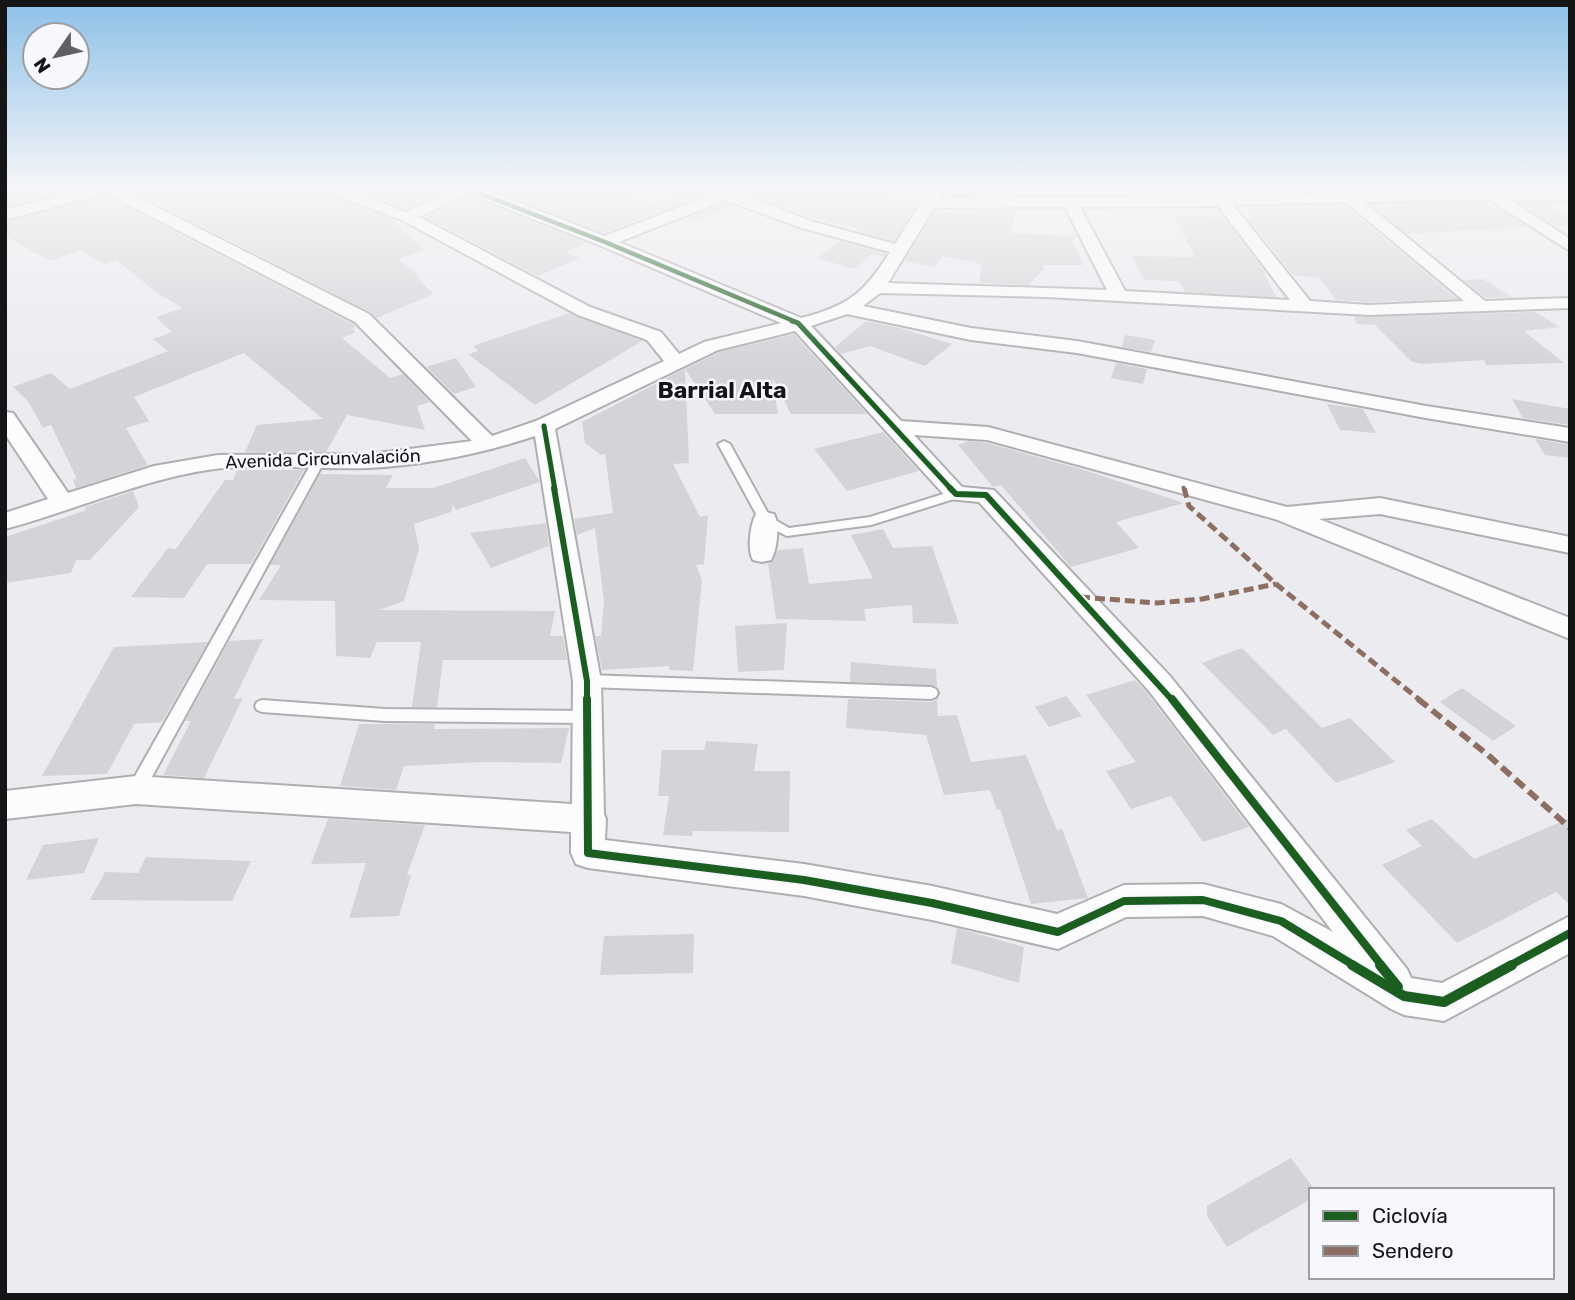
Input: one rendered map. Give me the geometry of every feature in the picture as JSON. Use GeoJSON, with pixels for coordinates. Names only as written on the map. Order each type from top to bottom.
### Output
{"type":"FeatureCollection","features":[{"type":"Feature","properties":{"kind":"street"},"geometry":{"type":"LineString","coordinates":[[225,249],[362,318],[488,444]]}},
{"type":"Feature","properties":{"kind":"street"},"geometry":{"type":"LineString","coordinates":[[467,249],[584,311],[654,336],[676,362]]}},
{"type":"Feature","properties":{"kind":"street"},"geometry":{"type":"LineString","coordinates":[[621,249],[798,323],[956,494],[986,495],[1160,683],[1404,996]]}},
{"type":"Feature","properties":{"kind":"street"},"geometry":{"type":"LineString","coordinates":[[895,249],[900,250]]}},
{"type":"Feature","properties":{"kind":"street"},"geometry":{"type":"LineString","coordinates":[[1095,249],[1120,298]]}},
{"type":"Feature","properties":{"kind":"street"},"geometry":{"type":"LineString","coordinates":[[1259,249],[1305,307]]}},
{"type":"Feature","properties":{"kind":"street"},"geometry":{"type":"LineString","coordinates":[[1412,249],[1483,308]]}},
{"type":"Feature","properties":{"kind":"street","name":"Avenida Circunvalación"},"geometry":{"type":"LineString","coordinates":[[5,521],[162,471],[218,462],[370,461],[445,453],[488,444],[544,426],[711,346],[822,318],[855,304],[876,288],[900,250]]}},
{"type":"Feature","properties":{"kind":"street"},"geometry":{"type":"LineString","coordinates":[[876,288],[1046,292],[1369,310],[1570,303]]}},
{"type":"Feature","properties":{"kind":"street"},"geometry":{"type":"LineString","coordinates":[[844,308],[971,334],[1077,347],[1426,412],[1570,435]]}},
{"type":"Feature","properties":{"kind":"street"},"geometry":{"type":"LineString","coordinates":[[5,418],[62,502]]}},
{"type":"Feature","properties":{"kind":"street"},"geometry":{"type":"LineString","coordinates":[[544,426],[587,681],[590,819],[588,853],[804,880],[932,903],[1058,932],[1124,901],[1203,900],[1281,921],[1404,996],[1444,1002],[1570,933]]}},
{"type":"Feature","properties":{"kind":"street"},"geometry":{"type":"LineString","coordinates":[[894,427],[988,434],[1284,514],[1570,629]]}},
{"type":"Feature","properties":{"kind":"street"},"geometry":{"type":"LineString","coordinates":[[1284,514],[1380,506],[1570,545]]}},
{"type":"Feature","properties":{"kind":"street"},"geometry":{"type":"LineString","coordinates":[[762,554],[765,520]]}},
{"type":"Feature","properties":{"kind":"street"},"geometry":{"type":"LineString","coordinates":[[5,805],[136,790],[590,819]]}},
{"type":"Feature","properties":{"kind":"lane"},"geometry":{"type":"LineString","coordinates":[[724,444],[765,520],[787,533],[871,522],[956,494]]}},
{"type":"Feature","properties":{"kind":"lane"},"geometry":{"type":"LineString","coordinates":[[136,790],[318,462]]}},
{"type":"Feature","properties":{"kind":"lane"},"geometry":{"type":"LineString","coordinates":[[587,681],[931,693]]}},
{"type":"Feature","properties":{"kind":"lane"},"geometry":{"type":"LineString","coordinates":[[262,706],[385,715],[589,717]]}},
{"type":"Feature","properties":{"kind":"building"},"geometry":{"type":"Polygon","coordinates":[[[28,249],[208,249],[353,324],[356,327],[351,329],[356,332],[342,338],[390,378],[403,374],[430,402],[417,406],[425,430],[347,415],[326,452],[245,452],[257,425],[323,419],[244,353],[134,397],[149,421],[126,428],[148,465],[76,488],[73,480],[77,479],[51,425],[43,428],[28,401],[13,387],[51,373],[70,389],[168,351],[153,339],[172,332],[156,317],[183,308],[157,293],[117,260],[104,264],[81,251],[50,261],[28,249]]]}},
{"type":"Feature","properties":{"kind":"building"},"geometry":{"type":"Polygon","coordinates":[[[245,249],[423,249],[398,259],[420,277],[418,278],[433,294],[377,318],[245,249]]]}},
{"type":"Feature","properties":{"kind":"building"},"geometry":{"type":"Polygon","coordinates":[[[486,249],[574,249],[566,252],[580,258],[538,276],[486,249]]]}},
{"type":"Feature","properties":{"kind":"building"},"geometry":{"type":"Polygon","coordinates":[[[830,249],[867,249],[886,254],[884,257],[872,254],[854,269],[817,258],[830,249]]]}},
{"type":"Feature","properties":{"kind":"building"},"geometry":{"type":"Polygon","coordinates":[[[912,249],[1076,249],[1084,265],[1043,265],[1043,270],[1029,285],[979,283],[982,264],[943,256],[935,267],[905,261],[912,249]]]}},
{"type":"Feature","properties":{"kind":"building"},"geometry":{"type":"Polygon","coordinates":[[[1191,249],[1247,249],[1266,273],[1276,297],[1185,292],[1179,281],[1144,280],[1132,256],[1195,257],[1191,249]]]}},
{"type":"Feature","properties":{"kind":"building"},"geometry":{"type":"Polygon","coordinates":[[[1272,249],[1397,249],[1457,299],[1369,302],[1336,300],[1320,278],[1293,275],[1272,249]]]}},
{"type":"Feature","properties":{"kind":"building"},"geometry":{"type":"Polygon","coordinates":[[[1483,279],[1512,297],[1486,298],[1464,280],[1483,279]]]}},
{"type":"Feature","properties":{"kind":"building"},"geometry":{"type":"Polygon","coordinates":[[[1535,312],[1560,327],[1524,331],[1564,363],[1486,365],[1484,360],[1422,364],[1412,362],[1375,325],[1357,324],[1354,317],[1535,312]]]}},
{"type":"Feature","properties":{"kind":"building"},"geometry":{"type":"Polygon","coordinates":[[[569,313],[642,341],[535,405],[468,354],[478,351],[473,346],[569,313]]]}},
{"type":"Feature","properties":{"kind":"building"},"geometry":{"type":"Polygon","coordinates":[[[866,321],[952,344],[925,366],[870,346],[841,354],[835,347],[866,321]]]}},
{"type":"Feature","properties":{"kind":"building"},"geometry":{"type":"Polygon","coordinates":[[[794,334],[867,414],[791,414],[772,376],[778,414],[715,414],[685,369],[719,352],[794,334]]]}},
{"type":"Feature","properties":{"kind":"building"},"geometry":{"type":"Polygon","coordinates":[[[1125,335],[1155,340],[1151,352],[1122,347],[1125,335]]]}},
{"type":"Feature","properties":{"kind":"building"},"geometry":{"type":"Polygon","coordinates":[[[456,358],[476,387],[454,394],[426,367],[456,358]]]}},
{"type":"Feature","properties":{"kind":"building"},"geometry":{"type":"Polygon","coordinates":[[[1116,363],[1147,369],[1143,384],[1111,378],[1116,363]]]}},
{"type":"Feature","properties":{"kind":"building"},"geometry":{"type":"Polygon","coordinates":[[[685,369],[689,463],[673,464],[700,517],[708,515],[704,564],[696,565],[702,580],[693,671],[669,670],[669,666],[602,670],[595,636],[601,636],[604,601],[595,528],[577,535],[574,519],[613,513],[605,454],[601,455],[585,443],[582,422],[685,369]]]}},
{"type":"Feature","properties":{"kind":"building"},"geometry":{"type":"Polygon","coordinates":[[[1512,399],[1570,409],[1570,425],[1523,418],[1512,399]]]}},
{"type":"Feature","properties":{"kind":"building"},"geometry":{"type":"Polygon","coordinates":[[[1327,404],[1363,409],[1376,433],[1340,430],[1327,404]]]}},
{"type":"Feature","properties":{"kind":"building"},"geometry":{"type":"Polygon","coordinates":[[[883,432],[919,471],[847,491],[814,449],[883,432]]]}},
{"type":"Feature","properties":{"kind":"building"},"geometry":{"type":"Polygon","coordinates":[[[1535,439],[1570,445],[1570,458],[1545,455],[1535,439]]]}},
{"type":"Feature","properties":{"kind":"building"},"geometry":{"type":"Polygon","coordinates":[[[969,441],[987,443],[1081,469],[1184,503],[1116,522],[1139,548],[1071,567],[1001,485],[993,487],[958,445],[969,441]]]}},
{"type":"Feature","properties":{"kind":"building"},"geometry":{"type":"Polygon","coordinates":[[[525,458],[540,482],[456,510],[453,505],[451,512],[414,524],[419,549],[404,601],[379,610],[555,611],[550,636],[563,636],[567,660],[443,660],[437,707],[412,707],[421,642],[377,642],[370,658],[336,656],[335,601],[259,600],[281,565],[270,565],[320,474],[393,475],[386,488],[433,488],[525,458]]]}},
{"type":"Feature","properties":{"kind":"building"},"geometry":{"type":"Polygon","coordinates":[[[237,470],[304,470],[251,564],[207,564],[184,598],[131,597],[168,548],[176,549],[225,480],[233,480],[237,470]]]}},
{"type":"Feature","properties":{"kind":"building"},"geometry":{"type":"Polygon","coordinates":[[[133,491],[139,507],[90,560],[76,560],[71,573],[5,583],[5,537],[81,512],[86,510],[85,507],[133,491]]]}},
{"type":"Feature","properties":{"kind":"building"},"geometry":{"type":"Polygon","coordinates":[[[546,523],[549,546],[491,568],[470,533],[546,523]]]}},
{"type":"Feature","properties":{"kind":"building"},"geometry":{"type":"Polygon","coordinates":[[[883,529],[893,548],[932,546],[959,624],[913,623],[912,605],[864,609],[866,621],[776,619],[768,563],[773,561],[778,550],[803,548],[809,584],[873,578],[851,535],[883,529]]]}},
{"type":"Feature","properties":{"kind":"building"},"geometry":{"type":"Polygon","coordinates":[[[787,623],[784,670],[738,672],[735,626],[787,623]]]}},
{"type":"Feature","properties":{"kind":"building"},"geometry":{"type":"Polygon","coordinates":[[[263,639],[234,699],[243,698],[204,778],[163,775],[191,721],[185,721],[229,641],[263,639]]]}},
{"type":"Feature","properties":{"kind":"building"},"geometry":{"type":"Polygon","coordinates":[[[208,642],[162,722],[134,724],[107,774],[42,776],[114,647],[208,642]]]}},
{"type":"Feature","properties":{"kind":"building"},"geometry":{"type":"Polygon","coordinates":[[[1242,648],[1322,728],[1350,718],[1395,762],[1336,783],[1286,729],[1273,735],[1202,663],[1242,648]]]}},
{"type":"Feature","properties":{"kind":"building"},"geometry":{"type":"Polygon","coordinates":[[[851,662],[936,669],[937,686],[850,682],[851,662]]]}},
{"type":"Feature","properties":{"kind":"building"},"geometry":{"type":"Polygon","coordinates":[[[1135,680],[1249,827],[1203,842],[1171,796],[1131,809],[1106,771],[1136,762],[1086,695],[1135,680]]]}},
{"type":"Feature","properties":{"kind":"building"},"geometry":{"type":"Polygon","coordinates":[[[1462,688],[1516,726],[1493,741],[1440,702],[1462,688]]]}},
{"type":"Feature","properties":{"kind":"building"},"geometry":{"type":"Polygon","coordinates":[[[1066,696],[1082,716],[1049,727],[1035,707],[1066,696]]]}},
{"type":"Feature","properties":{"kind":"building"},"geometry":{"type":"Polygon","coordinates":[[[848,699],[931,702],[937,699],[938,716],[957,715],[971,762],[1026,755],[1057,830],[1062,829],[1088,898],[1031,904],[1000,809],[997,810],[990,790],[944,795],[926,735],[846,728],[848,699]]]}},
{"type":"Feature","properties":{"kind":"building"},"geometry":{"type":"Polygon","coordinates":[[[359,724],[435,724],[434,729],[569,728],[561,763],[483,762],[404,766],[396,790],[340,786],[359,724]]]}},
{"type":"Feature","properties":{"kind":"building"},"geometry":{"type":"Polygon","coordinates":[[[706,741],[758,744],[754,771],[790,771],[789,832],[693,831],[692,836],[663,835],[669,796],[658,796],[662,750],[704,750],[706,741]]]}},
{"type":"Feature","properties":{"kind":"building"},"geometry":{"type":"Polygon","coordinates":[[[1570,818],[1570,905],[1556,892],[1457,943],[1382,865],[1422,846],[1406,830],[1432,819],[1474,859],[1570,818]]]}},
{"type":"Feature","properties":{"kind":"building"},"geometry":{"type":"Polygon","coordinates":[[[328,819],[425,825],[407,875],[411,875],[399,916],[349,918],[366,863],[311,864],[328,819]]]}},
{"type":"Feature","properties":{"kind":"building"},"geometry":{"type":"Polygon","coordinates":[[[99,838],[84,873],[26,880],[43,845],[99,838]]]}},
{"type":"Feature","properties":{"kind":"building"},"geometry":{"type":"Polygon","coordinates":[[[146,857],[251,861],[232,901],[90,900],[105,872],[138,873],[146,857]]]}},
{"type":"Feature","properties":{"kind":"building"},"geometry":{"type":"Polygon","coordinates":[[[957,928],[1024,947],[1019,983],[951,963],[957,928]]]}},
{"type":"Feature","properties":{"kind":"building"},"geometry":{"type":"Polygon","coordinates":[[[694,934],[693,973],[600,975],[604,936],[694,934]]]}},
{"type":"Feature","properties":{"kind":"building"},"geometry":{"type":"Polygon","coordinates":[[[1291,1158],[1314,1188],[1309,1188],[1309,1200],[1227,1247],[1207,1216],[1207,1206],[1291,1158]]]}},
{"type":"Feature","properties":{"kind":"marked path"},"geometry":{"type":"LineString","coordinates":[[1183,486],[1189,506],[1276,584],[1488,755],[1570,828]]}},
{"type":"Feature","properties":{"kind":"marked path"},"geometry":{"type":"LineString","coordinates":[[1080,597],[1157,603],[1202,599],[1276,584]]}},
{"type":"Feature","properties":{"kind":"cycle path"},"geometry":{"type":"LineString","coordinates":[[621,249],[798,323],[956,494],[986,495],[1159,683],[1398,987]]}},
{"type":"Feature","properties":{"kind":"cycle path"},"geometry":{"type":"LineString","coordinates":[[544,426],[587,681],[588,853],[804,880],[932,903],[1058,932],[1124,901],[1203,900],[1281,921],[1404,996],[1444,1002],[1570,933]]}},
{"type":"Feature","properties":{"kind":"district","name":"Barrial Alta"},"geometry":{"type":"Point","coordinates":[722,390]}}]}
